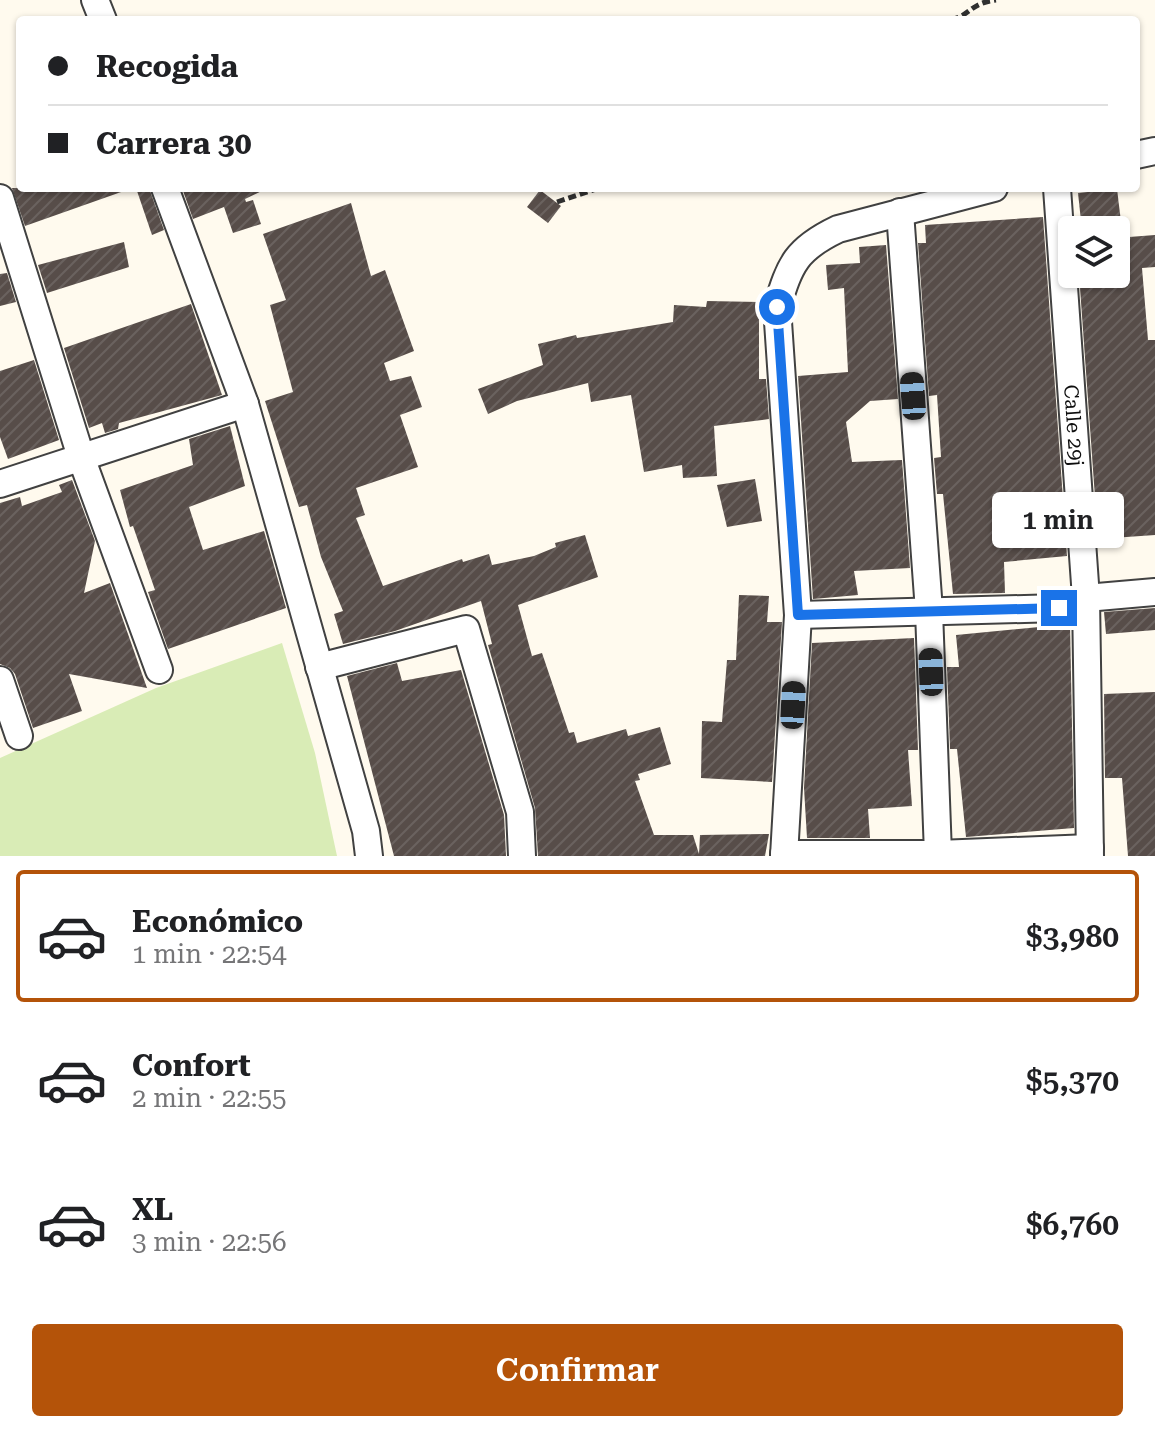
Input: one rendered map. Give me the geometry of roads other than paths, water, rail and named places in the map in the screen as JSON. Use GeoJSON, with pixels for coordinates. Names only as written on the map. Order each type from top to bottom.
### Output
{"type":"FeatureCollection","features":[{"type":"Feature","properties":{"kind":"street"},"geometry":{"type":"LineString","coordinates":[[166,192],[245,404],[366,831],[369,856]]}},
{"type":"Feature","properties":{"kind":"street"},"geometry":{"type":"LineString","coordinates":[[978,192],[838,229],[814,240],[795,257],[777,307],[798,615],[784,855],[1090,852]]}},
{"type":"Feature","properties":{"kind":"street","name":"Calle 29j"},"geometry":{"type":"LineString","coordinates":[[1057,192],[1086,598],[1090,852]]}},
{"type":"Feature","properties":{"kind":"street"},"geometry":{"type":"LineString","coordinates":[[0,198],[82,460],[159,670]]}},
{"type":"Feature","properties":{"kind":"street"},"geometry":{"type":"LineString","coordinates":[[900,212],[929,611],[938,854]]}},
{"type":"Feature","properties":{"kind":"street"},"geometry":{"type":"LineString","coordinates":[[0,484],[82,460],[245,404]]}},
{"type":"Feature","properties":{"kind":"street"},"geometry":{"type":"LineString","coordinates":[[798,615],[1059,608],[1086,598],[1155,592]]}},
{"type":"Feature","properties":{"kind":"street"},"geometry":{"type":"LineString","coordinates":[[319,667],[466,629],[520,812],[522,856]]}},
{"type":"Feature","properties":{"kind":"street"},"geometry":{"type":"LineString","coordinates":[[0,680],[19,736]]}}]}
